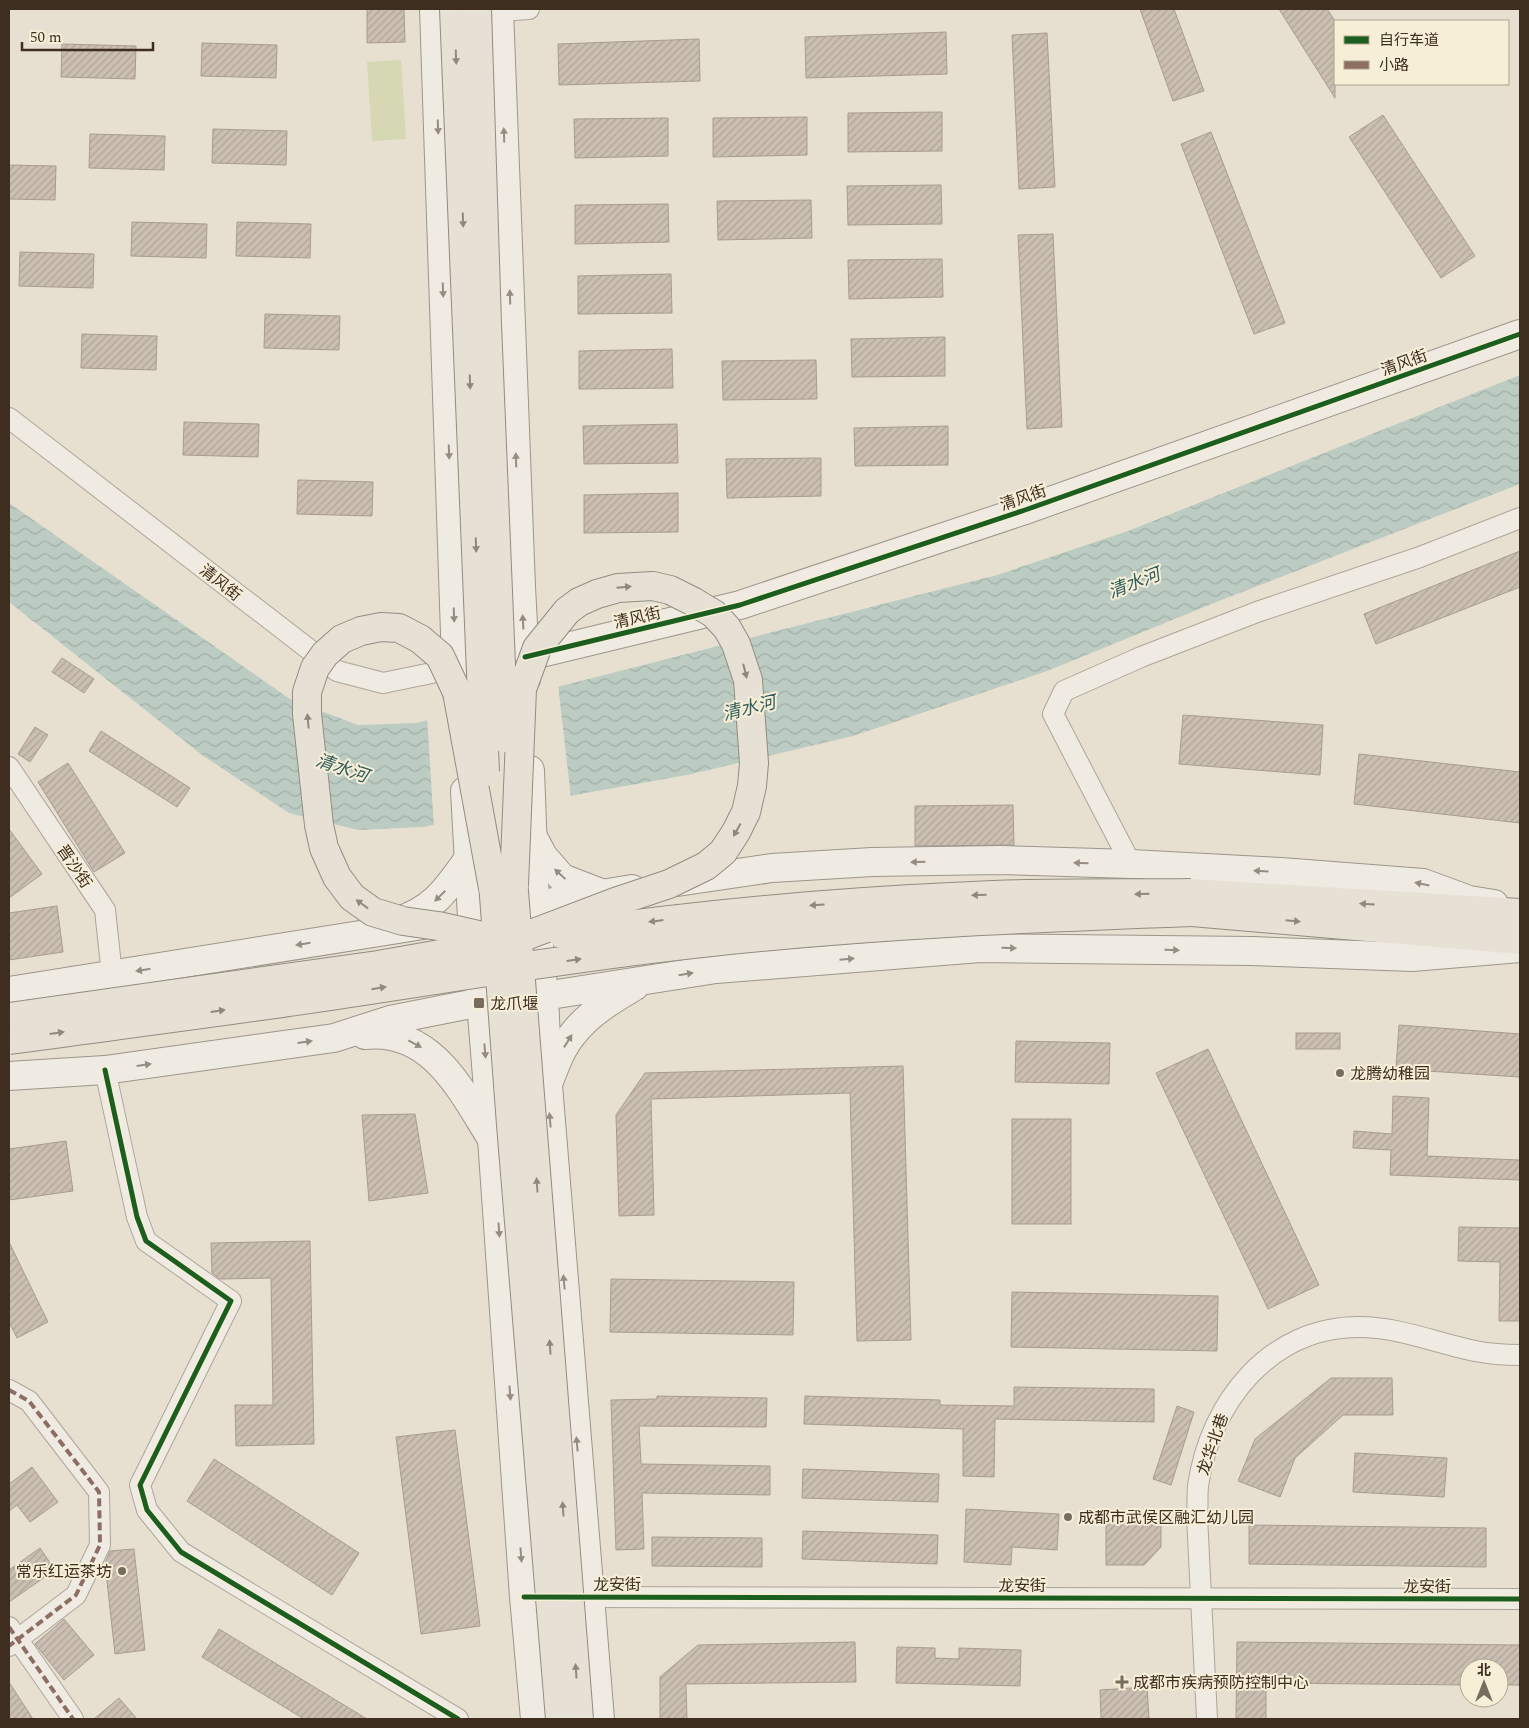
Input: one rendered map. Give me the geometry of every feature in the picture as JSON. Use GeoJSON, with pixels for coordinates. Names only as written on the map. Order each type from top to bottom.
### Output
{"type":"FeatureCollection","features":[{"type":"Feature","properties":{"kind":"main road"},"geometry":{"type":"LineString","coordinates":[[434,9],[457,681],[468,828],[472,918],[492,1140],[524,1597],[535,1719]]}},
{"type":"Feature","properties":{"kind":"main road"},"geometry":{"type":"LineString","coordinates":[[454,9],[486,785],[504,886],[579,1719]]}},
{"type":"Feature","properties":{"kind":"main road"},"geometry":{"type":"LineString","coordinates":[[492,9],[487,324],[506,789],[504,886],[512,1135],[560,1719]]}},
{"type":"Feature","properties":{"kind":"main road"},"geometry":{"type":"LineString","coordinates":[[492,9],[525,657],[535,904],[544,996],[548,1085],[600,1719]]}},
{"type":"Feature","properties":{"kind":"main road","name":"清风街"},"geometry":{"type":"LineString","coordinates":[[525,657],[740,605],[1024,510],[1520,334]]}},
{"type":"Feature","properties":{"kind":"main road"},"geometry":{"type":"LineString","coordinates":[[653,586],[670,590],[714,614],[727,628],[736,644],[748,680],[754,763],[752,786],[746,812],[736,832],[723,852],[706,866],[669,884],[615,902],[510,942],[438,926],[403,921],[373,912],[352,897],[337,877],[324,848],[319,825],[307,714],[307,692],[316,668],[325,654],[342,638],[361,631],[381,627],[399,628],[420,639],[440,656],[457,692],[504,886],[522,689],[536,648],[567,611],[579,602],[618,588],[653,586]]}},
{"type":"Feature","properties":{"kind":"main road"},"geometry":{"type":"LineString","coordinates":[[532,830],[543,856],[562,878],[602,894]]}},
{"type":"Feature","properties":{"kind":"main road"},"geometry":{"type":"LineString","coordinates":[[345,937],[399,920],[425,909],[443,894],[469,858]]}},
{"type":"Feature","properties":{"kind":"main road"},"geometry":{"type":"LineString","coordinates":[[9,991],[472,918],[535,904],[772,868],[1000,860],[1130,864],[1281,872],[1423,883],[1469,900],[1520,908]]}},
{"type":"Feature","properties":{"kind":"main road"},"geometry":{"type":"LineString","coordinates":[[9,1017],[378,965],[510,942],[651,921],[789,906],[974,895],[1520,913]]}},
{"type":"Feature","properties":{"kind":"main road"},"geometry":{"type":"LineString","coordinates":[[9,1040],[315,998],[510,968],[700,943],[862,928],[1024,918],[1192,903],[1520,940]]}},
{"type":"Feature","properties":{"kind":"main road"},"geometry":{"type":"LineString","coordinates":[[334,1038],[390,1020],[481,1002],[544,996],[716,969],[980,948],[1251,951],[1412,957],[1520,948]]}},
{"type":"Feature","properties":{"kind":"main road"},"geometry":{"type":"LineString","coordinates":[[548,1085],[560,1054],[573,1033],[591,1015],[612,999],[643,981]]}},
{"type":"Feature","properties":{"kind":"main road"},"geometry":{"type":"LineString","coordinates":[[9,1076],[105,1070],[374,1034],[402,1037],[422,1048],[445,1069],[465,1096],[492,1140]]}},
{"type":"Feature","properties":{"kind":"street"},"geometry":{"type":"LineString","coordinates":[[492,9],[529,9]]}},
{"type":"Feature","properties":{"kind":"street","name":"清风街"},"geometry":{"type":"LineString","coordinates":[[9,418],[337,671],[383,682],[457,681]]}},
{"type":"Feature","properties":{"kind":"street"},"geometry":{"type":"LineString","coordinates":[[1130,864],[1053,714],[1064,691],[1141,657],[1239,619],[1420,557],[1520,518]]}},
{"type":"Feature","properties":{"kind":"street","name":"晋沙街"},"geometry":{"type":"LineString","coordinates":[[9,767],[105,910],[112,975]]}},
{"type":"Feature","properties":{"kind":"street"},"geometry":{"type":"LineString","coordinates":[[105,1070],[137,1217],[146,1240],[231,1300],[140,1485],[147,1510],[181,1552],[458,1719]]}},
{"type":"Feature","properties":{"kind":"street","name":"龙华北巷"},"geometry":{"type":"LineString","coordinates":[[1207,1719],[1200,1598],[1197,1516],[1198,1486],[1208,1447],[1222,1411],[1245,1379],[1268,1357],[1301,1338],[1329,1331],[1359,1327],[1404,1332],[1481,1352],[1520,1355]]}},
{"type":"Feature","properties":{"kind":"street"},"geometry":{"type":"LineString","coordinates":[[9,1390],[29,1401],[99,1492],[100,1545],[76,1595],[12,1637],[73,1719]]}},
{"type":"Feature","properties":{"kind":"street","name":"龙安街"},"geometry":{"type":"LineString","coordinates":[[524,1597],[1520,1599]]}},
{"type":"Feature","properties":{"kind":"green space"},"geometry":{"type":"Polygon","coordinates":[[[401,60],[406,139],[372,141],[367,62],[401,60]]]}},
{"type":"Feature","properties":{"kind":"water","name":"清水河"},"geometry":{"type":"Polygon","coordinates":[[[1520,375],[1520,484],[1219,601],[1047,671],[853,736],[687,775],[563,797],[423,827],[358,830],[289,813],[202,755],[9,602],[9,503],[290,699],[358,725],[416,723],[997,575],[1128,531],[1520,375]]]}},
{"type":"Feature","properties":{"kind":"pier"},"geometry":{"type":"Polygon","coordinates":[[[558,684],[571,798],[434,827],[427,717],[558,684]]]}},
{"type":"Feature","properties":{"kind":"building"},"geometry":{"type":"Polygon","coordinates":[[[367,9],[404,9],[405,42],[367,43],[367,9]]]}},
{"type":"Feature","properties":{"kind":"building"},"geometry":{"type":"Polygon","coordinates":[[[1140,9],[1174,9],[1204,91],[1173,101],[1140,9]]]}},
{"type":"Feature","properties":{"kind":"building"},"geometry":{"type":"Polygon","coordinates":[[[1279,9],[1327,9],[1334,20],[1335,98],[1279,9]]]}},
{"type":"Feature","properties":{"kind":"building"},"geometry":{"type":"Polygon","coordinates":[[[946,32],[947,74],[806,78],[805,37],[946,32]]]}},
{"type":"Feature","properties":{"kind":"building"},"geometry":{"type":"Polygon","coordinates":[[[1047,33],[1055,187],[1019,189],[1012,35],[1047,33]]]}},
{"type":"Feature","properties":{"kind":"building"},"geometry":{"type":"Polygon","coordinates":[[[699,39],[700,81],[559,85],[558,44],[699,39]]]}},
{"type":"Feature","properties":{"kind":"building"},"geometry":{"type":"Polygon","coordinates":[[[202,43],[277,45],[276,78],[201,76],[202,43]]]}},
{"type":"Feature","properties":{"kind":"building"},"geometry":{"type":"Polygon","coordinates":[[[62,44],[136,46],[135,79],[61,77],[62,44]]]}},
{"type":"Feature","properties":{"kind":"building"},"geometry":{"type":"Polygon","coordinates":[[[942,112],[942,151],[848,152],[848,113],[942,112]]]}},
{"type":"Feature","properties":{"kind":"building"},"geometry":{"type":"Polygon","coordinates":[[[1383,115],[1475,256],[1441,278],[1349,137],[1383,115]]]}},
{"type":"Feature","properties":{"kind":"building"},"geometry":{"type":"Polygon","coordinates":[[[807,117],[807,155],[713,157],[713,118],[807,117]]]}},
{"type":"Feature","properties":{"kind":"building"},"geometry":{"type":"Polygon","coordinates":[[[668,118],[668,156],[575,158],[574,119],[668,118]]]}},
{"type":"Feature","properties":{"kind":"building"},"geometry":{"type":"Polygon","coordinates":[[[213,129],[287,131],[286,165],[212,163],[213,129]]]}},
{"type":"Feature","properties":{"kind":"building"},"geometry":{"type":"Polygon","coordinates":[[[1211,132],[1285,323],[1254,334],[1181,144],[1211,132]]]}},
{"type":"Feature","properties":{"kind":"building"},"geometry":{"type":"Polygon","coordinates":[[[90,134],[165,136],[164,170],[89,168],[90,134]]]}},
{"type":"Feature","properties":{"kind":"building"},"geometry":{"type":"Polygon","coordinates":[[[9,165],[56,166],[55,200],[9,199],[9,165]]]}},
{"type":"Feature","properties":{"kind":"building"},"geometry":{"type":"Polygon","coordinates":[[[941,185],[942,224],[848,225],[847,186],[941,185]]]}},
{"type":"Feature","properties":{"kind":"building"},"geometry":{"type":"Polygon","coordinates":[[[811,200],[812,238],[718,240],[717,201],[811,200]]]}},
{"type":"Feature","properties":{"kind":"building"},"geometry":{"type":"Polygon","coordinates":[[[668,204],[669,242],[575,244],[575,205],[668,204]]]}},
{"type":"Feature","properties":{"kind":"building"},"geometry":{"type":"Polygon","coordinates":[[[132,222],[207,224],[206,258],[131,256],[132,222]]]}},
{"type":"Feature","properties":{"kind":"building"},"geometry":{"type":"Polygon","coordinates":[[[237,222],[311,224],[310,258],[236,256],[237,222]]]}},
{"type":"Feature","properties":{"kind":"building"},"geometry":{"type":"Polygon","coordinates":[[[1053,234],[1062,427],[1027,429],[1018,235],[1053,234]]]}},
{"type":"Feature","properties":{"kind":"building"},"geometry":{"type":"Polygon","coordinates":[[[20,252],[94,254],[93,288],[19,286],[20,252]]]}},
{"type":"Feature","properties":{"kind":"building"},"geometry":{"type":"Polygon","coordinates":[[[942,259],[943,297],[849,299],[848,260],[942,259]]]}},
{"type":"Feature","properties":{"kind":"building"},"geometry":{"type":"Polygon","coordinates":[[[671,274],[672,313],[578,314],[578,276],[671,274]]]}},
{"type":"Feature","properties":{"kind":"building"},"geometry":{"type":"Polygon","coordinates":[[[265,314],[340,316],[339,350],[264,348],[265,314]]]}},
{"type":"Feature","properties":{"kind":"building"},"geometry":{"type":"Polygon","coordinates":[[[82,334],[157,336],[156,370],[81,368],[82,334]]]}},
{"type":"Feature","properties":{"kind":"building"},"geometry":{"type":"Polygon","coordinates":[[[945,337],[945,376],[852,377],[851,339],[945,337]]]}},
{"type":"Feature","properties":{"kind":"building"},"geometry":{"type":"Polygon","coordinates":[[[672,349],[673,388],[579,389],[579,351],[672,349]]]}},
{"type":"Feature","properties":{"kind":"building"},"geometry":{"type":"Polygon","coordinates":[[[816,360],[817,399],[723,400],[722,361],[816,360]]]}},
{"type":"Feature","properties":{"kind":"building"},"geometry":{"type":"Polygon","coordinates":[[[184,422],[259,424],[258,457],[183,455],[184,422]]]}},
{"type":"Feature","properties":{"kind":"building"},"geometry":{"type":"Polygon","coordinates":[[[677,424],[678,463],[584,464],[583,426],[677,424]]]}},
{"type":"Feature","properties":{"kind":"building"},"geometry":{"type":"Polygon","coordinates":[[[948,426],[948,465],[855,466],[854,428],[948,426]]]}},
{"type":"Feature","properties":{"kind":"building"},"geometry":{"type":"Polygon","coordinates":[[[821,458],[821,496],[727,498],[726,459],[821,458]]]}},
{"type":"Feature","properties":{"kind":"building"},"geometry":{"type":"Polygon","coordinates":[[[298,480],[373,482],[372,516],[297,514],[298,480]]]}},
{"type":"Feature","properties":{"kind":"building"},"geometry":{"type":"Polygon","coordinates":[[[678,493],[678,532],[584,533],[584,495],[678,493]]]}},
{"type":"Feature","properties":{"kind":"building"},"geometry":{"type":"Polygon","coordinates":[[[1520,551],[1520,587],[1376,644],[1364,614],[1520,551]]]}},
{"type":"Feature","properties":{"kind":"building"},"geometry":{"type":"Polygon","coordinates":[[[62,658],[94,679],[84,693],[52,672],[62,658]]]}},
{"type":"Feature","properties":{"kind":"building"},"geometry":{"type":"Polygon","coordinates":[[[1183,715],[1323,725],[1320,775],[1179,764],[1183,715]]]}},
{"type":"Feature","properties":{"kind":"building"},"geometry":{"type":"Polygon","coordinates":[[[35,727],[48,735],[30,762],[18,754],[35,727]]]}},
{"type":"Feature","properties":{"kind":"building"},"geometry":{"type":"Polygon","coordinates":[[[101,731],[190,788],[177,807],[89,751],[101,731]]]}},
{"type":"Feature","properties":{"kind":"building"},"geometry":{"type":"Polygon","coordinates":[[[1359,754],[1520,772],[1520,823],[1354,804],[1359,754]]]}},
{"type":"Feature","properties":{"kind":"building"},"geometry":{"type":"Polygon","coordinates":[[[68,763],[125,853],[94,872],[38,782],[68,763]]]}},
{"type":"Feature","properties":{"kind":"building"},"geometry":{"type":"Polygon","coordinates":[[[1013,805],[1014,845],[915,846],[915,806],[1013,805]]]}},
{"type":"Feature","properties":{"kind":"building"},"geometry":{"type":"Polygon","coordinates":[[[9,829],[42,874],[9,898],[9,829]]]}},
{"type":"Feature","properties":{"kind":"building"},"geometry":{"type":"Polygon","coordinates":[[[57,906],[63,952],[9,960],[9,913],[57,906]]]}},
{"type":"Feature","properties":{"kind":"building"},"geometry":{"type":"Polygon","coordinates":[[[1399,1025],[1520,1034],[1520,1077],[1396,1069],[1399,1025]]]}},
{"type":"Feature","properties":{"kind":"building"},"geometry":{"type":"Polygon","coordinates":[[[1296,1033],[1340,1033],[1340,1049],[1296,1049],[1296,1033]]]}},
{"type":"Feature","properties":{"kind":"building"},"geometry":{"type":"Polygon","coordinates":[[[1016,1041],[1110,1043],[1109,1084],[1015,1082],[1016,1041]]]}},
{"type":"Feature","properties":{"kind":"building"},"geometry":{"type":"Polygon","coordinates":[[[1208,1049],[1319,1285],[1268,1309],[1156,1073],[1208,1049]]]}},
{"type":"Feature","properties":{"kind":"building"},"geometry":{"type":"Polygon","coordinates":[[[903,1066],[911,1340],[857,1341],[850,1093],[651,1099],[654,1215],[619,1216],[616,1115],[645,1073],[903,1066]]]}},
{"type":"Feature","properties":{"kind":"building"},"geometry":{"type":"Polygon","coordinates":[[[1393,1096],[1429,1098],[1427,1156],[1520,1160],[1520,1180],[1390,1175],[1391,1150],[1353,1148],[1354,1131],[1392,1134],[1393,1096]]]}},
{"type":"Feature","properties":{"kind":"building"},"geometry":{"type":"Polygon","coordinates":[[[415,1114],[428,1193],[369,1201],[362,1115],[415,1114]]]}},
{"type":"Feature","properties":{"kind":"building"},"geometry":{"type":"Polygon","coordinates":[[[1012,1119],[1071,1119],[1071,1224],[1012,1224],[1012,1119]]]}},
{"type":"Feature","properties":{"kind":"building"},"geometry":{"type":"Polygon","coordinates":[[[66,1141],[73,1191],[9,1200],[9,1149],[66,1141]]]}},
{"type":"Feature","properties":{"kind":"building"},"geometry":{"type":"Polygon","coordinates":[[[1459,1227],[1520,1228],[1520,1321],[1499,1321],[1500,1262],[1458,1261],[1459,1227]]]}},
{"type":"Feature","properties":{"kind":"building"},"geometry":{"type":"Polygon","coordinates":[[[310,1241],[314,1444],[236,1446],[235,1405],[273,1405],[271,1278],[220,1279],[212,1273],[211,1243],[310,1241]]]}},
{"type":"Feature","properties":{"kind":"building"},"geometry":{"type":"Polygon","coordinates":[[[9,1242],[48,1322],[17,1338],[9,1322],[9,1242]]]}},
{"type":"Feature","properties":{"kind":"building"},"geometry":{"type":"Polygon","coordinates":[[[611,1279],[794,1282],[793,1335],[610,1332],[611,1279]]]}},
{"type":"Feature","properties":{"kind":"building"},"geometry":{"type":"Polygon","coordinates":[[[1012,1292],[1218,1296],[1217,1351],[1011,1347],[1012,1292]]]}},
{"type":"Feature","properties":{"kind":"building"},"geometry":{"type":"Polygon","coordinates":[[[1331,1378],[1392,1378],[1393,1415],[1343,1415],[1295,1458],[1280,1497],[1238,1481],[1255,1439],[1331,1378]]]}},
{"type":"Feature","properties":{"kind":"building"},"geometry":{"type":"Polygon","coordinates":[[[1014,1387],[1154,1389],[1154,1422],[995,1419],[994,1477],[963,1476],[963,1429],[804,1424],[805,1396],[940,1400],[940,1405],[1014,1406],[1014,1387]]]}},
{"type":"Feature","properties":{"kind":"building"},"geometry":{"type":"Polygon","coordinates":[[[657,1396],[767,1398],[766,1427],[639,1426],[641,1464],[770,1466],[770,1495],[642,1493],[644,1549],[616,1550],[611,1400],[657,1399],[657,1396]]]}},
{"type":"Feature","properties":{"kind":"building"},"geometry":{"type":"Polygon","coordinates":[[[1177,1406],[1194,1412],[1171,1485],[1153,1479],[1177,1406]]]}},
{"type":"Feature","properties":{"kind":"building"},"geometry":{"type":"Polygon","coordinates":[[[455,1430],[480,1626],[421,1634],[396,1437],[455,1430]]]}},
{"type":"Feature","properties":{"kind":"building"},"geometry":{"type":"Polygon","coordinates":[[[1355,1453],[1447,1458],[1444,1497],[1353,1492],[1355,1453]]]}},
{"type":"Feature","properties":{"kind":"building"},"geometry":{"type":"Polygon","coordinates":[[[214,1459],[359,1553],[332,1595],[187,1501],[214,1459]]]}},
{"type":"Feature","properties":{"kind":"building"},"geometry":{"type":"Polygon","coordinates":[[[32,1467],[58,1502],[30,1522],[17,1505],[9,1511],[9,1484],[32,1467]]]}},
{"type":"Feature","properties":{"kind":"building"},"geometry":{"type":"Polygon","coordinates":[[[803,1469],[939,1474],[938,1502],[802,1498],[803,1469]]]}},
{"type":"Feature","properties":{"kind":"building"},"geometry":{"type":"Polygon","coordinates":[[[966,1509],[1059,1514],[1057,1550],[1012,1547],[1011,1565],[964,1562],[966,1509]]]}},
{"type":"Feature","properties":{"kind":"building"},"geometry":{"type":"Polygon","coordinates":[[[1106,1523],[1161,1523],[1161,1547],[1144,1565],[1106,1565],[1106,1523]]]}},
{"type":"Feature","properties":{"kind":"building"},"geometry":{"type":"Polygon","coordinates":[[[1249,1525],[1486,1528],[1486,1567],[1249,1564],[1249,1525]]]}},
{"type":"Feature","properties":{"kind":"building"},"geometry":{"type":"Polygon","coordinates":[[[803,1531],[938,1535],[937,1564],[802,1559],[803,1531]]]}},
{"type":"Feature","properties":{"kind":"building"},"geometry":{"type":"Polygon","coordinates":[[[652,1537],[762,1538],[762,1567],[652,1566],[652,1537]]]}},
{"type":"Feature","properties":{"kind":"building"},"geometry":{"type":"Polygon","coordinates":[[[40,1548],[55,1570],[9,1602],[9,1570],[40,1548]]]}},
{"type":"Feature","properties":{"kind":"building"},"geometry":{"type":"Polygon","coordinates":[[[134,1549],[145,1650],[115,1654],[105,1563],[110,1551],[134,1549]]]}},
{"type":"Feature","properties":{"kind":"building"},"geometry":{"type":"Polygon","coordinates":[[[64,1619],[94,1655],[64,1680],[35,1644],[64,1619]]]}},
{"type":"Feature","properties":{"kind":"building"},"geometry":{"type":"Polygon","coordinates":[[[219,1629],[367,1719],[304,1719],[202,1657],[219,1629]]]}},
{"type":"Feature","properties":{"kind":"building"},"geometry":{"type":"Polygon","coordinates":[[[855,1642],[856,1682],[686,1684],[687,1719],[660,1719],[660,1677],[698,1645],[855,1642]]]}},
{"type":"Feature","properties":{"kind":"building"},"geometry":{"type":"Polygon","coordinates":[[[1237,1642],[1520,1645],[1520,1685],[1509,1685],[1509,1658],[1459,1658],[1459,1685],[1266,1683],[1266,1719],[1236,1719],[1237,1642]]]}},
{"type":"Feature","properties":{"kind":"building"},"geometry":{"type":"Polygon","coordinates":[[[897,1647],[935,1648],[935,1658],[959,1659],[959,1648],[1021,1650],[1020,1686],[896,1683],[897,1647]]]}},
{"type":"Feature","properties":{"kind":"building"},"geometry":{"type":"Polygon","coordinates":[[[9,1682],[33,1719],[9,1719],[9,1682]]]}},
{"type":"Feature","properties":{"kind":"building"},"geometry":{"type":"Polygon","coordinates":[[[1147,1687],[1149,1719],[1101,1719],[1100,1690],[1147,1687]]]}},
{"type":"Feature","properties":{"kind":"building"},"geometry":{"type":"Polygon","coordinates":[[[119,1698],[137,1719],[94,1719],[119,1698]]]}},
{"type":"Feature","properties":{"kind":"marked path"},"geometry":{"type":"LineString","coordinates":[[9,1390],[29,1401],[99,1492],[100,1545],[76,1595],[9,1646]]}},
{"type":"Feature","properties":{"kind":"marked path"},"geometry":{"type":"LineString","coordinates":[[9,1627],[73,1719]]}},
{"type":"Feature","properties":{"kind":"cycle path"},"geometry":{"type":"LineString","coordinates":[[525,657],[740,605],[1025,510],[1520,334]]}},
{"type":"Feature","properties":{"kind":"cycle path"},"geometry":{"type":"LineString","coordinates":[[105,1070],[137,1217],[146,1241],[231,1301],[140,1485],[147,1510],[181,1552],[458,1719]]}},
{"type":"Feature","properties":{"kind":"cycle path"},"geometry":{"type":"LineString","coordinates":[[524,1597],[1520,1599]]}},
{"type":"Feature","properties":{"kind":"place","name":"龙爪堰"},"geometry":{"type":"Point","coordinates":[479,1003]}},
{"type":"Feature","properties":{"kind":"place","name":"龙腾幼稚园"},"geometry":{"type":"Point","coordinates":[1340,1073]}},
{"type":"Feature","properties":{"kind":"place","name":"成都市武侯区融汇幼儿园"},"geometry":{"type":"Point","coordinates":[1068,1517]}},
{"type":"Feature","properties":{"kind":"place","name":"常乐红运茶坊"},"geometry":{"type":"Point","coordinates":[122,1571]}},
{"type":"Feature","properties":{"kind":"place","name":"成都市疾病预防控制中心"},"geometry":{"type":"Point","coordinates":[1122,1682]}}]}
